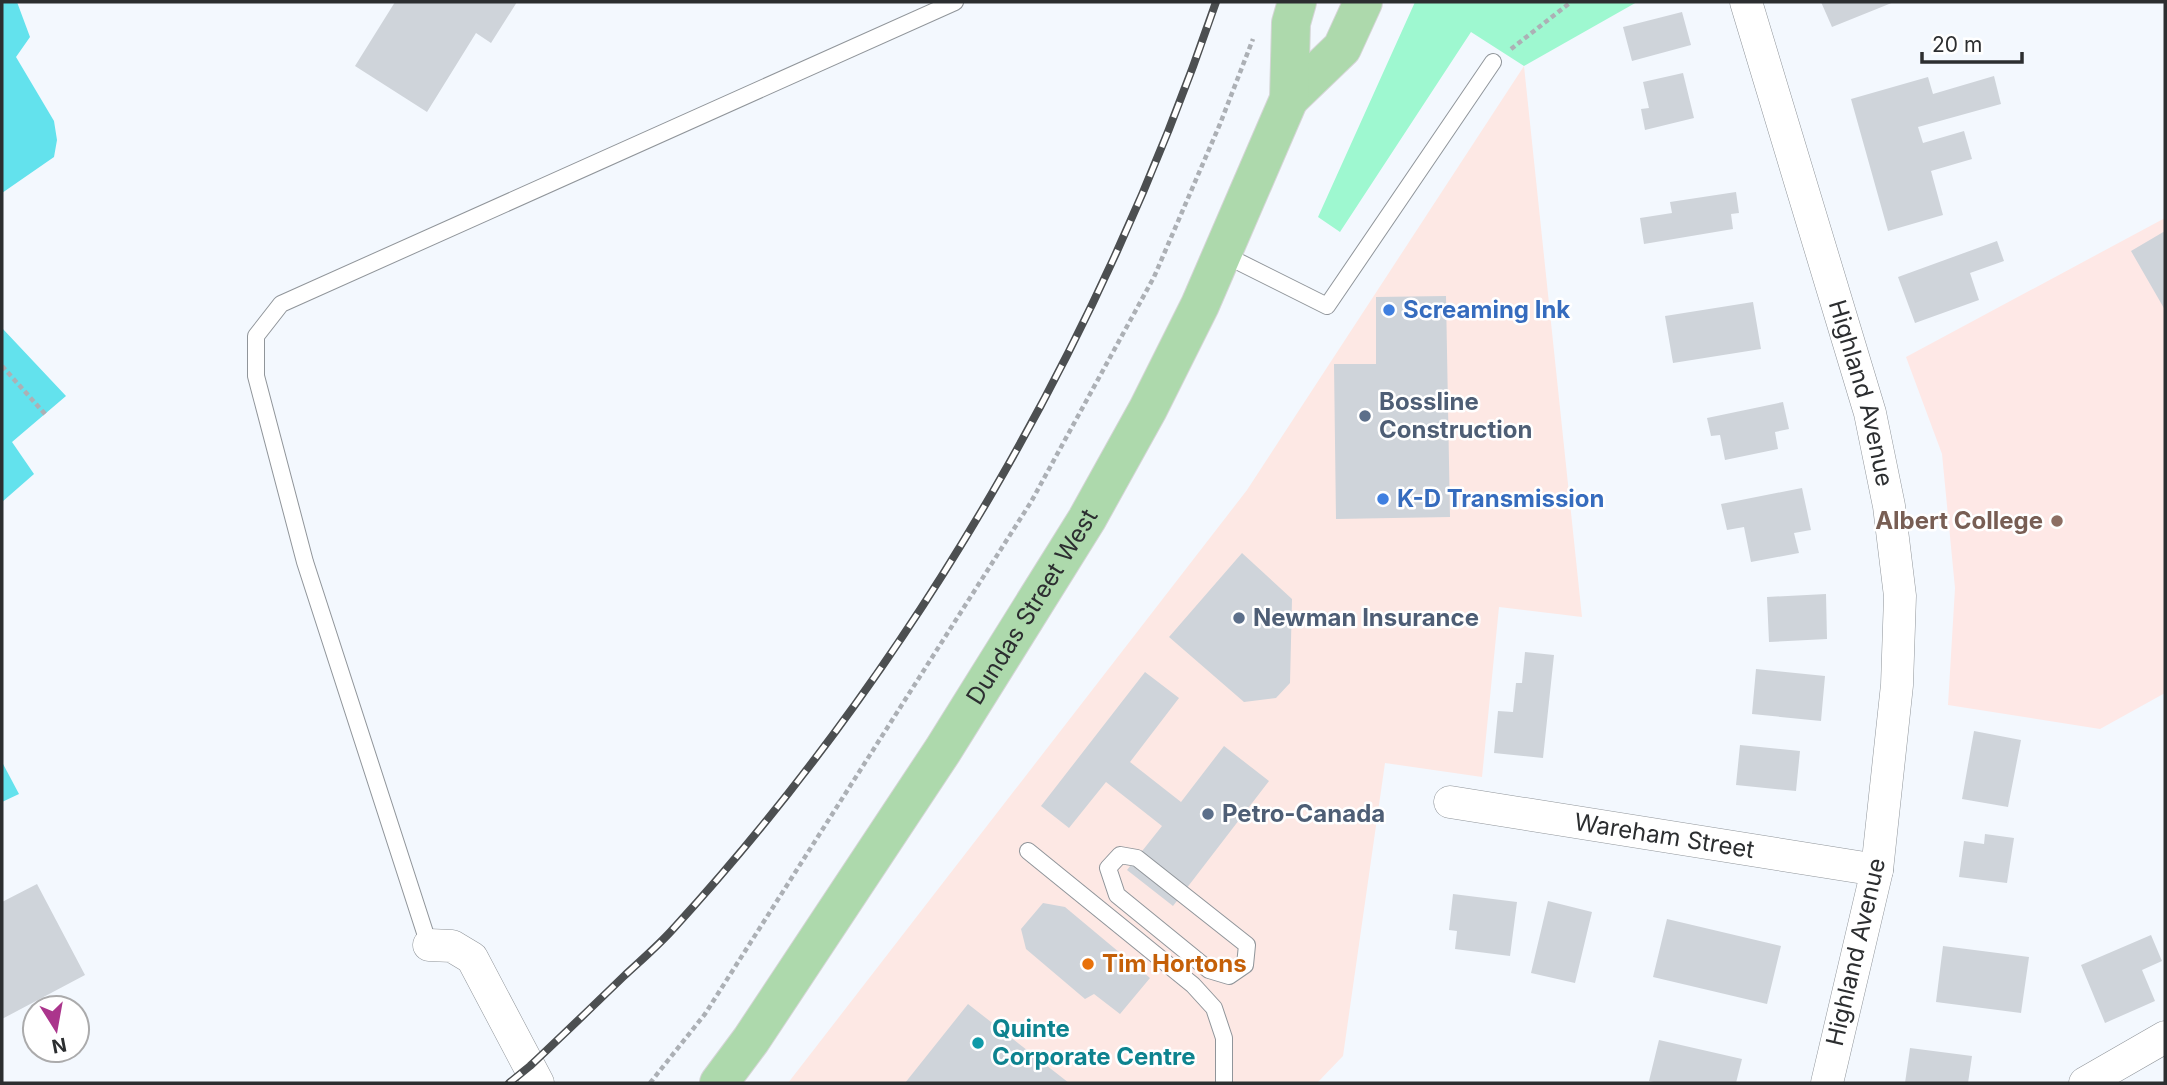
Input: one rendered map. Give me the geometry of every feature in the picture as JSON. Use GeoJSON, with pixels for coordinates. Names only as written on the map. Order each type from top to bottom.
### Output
{"type":"FeatureCollection","features":[{"type":"Feature","properties":{"kind":"main road","name":"Dundas Street West"},"geometry":{"type":"LineString","coordinates":[[719,1083],[751,1040],[905,809],[1072,543],[1148,409],[1200,305],[1289,99],[1291,23],[1297,2]]}},
{"type":"Feature","properties":{"kind":"main road","name":"Dundas Street West"},"geometry":{"type":"LineString","coordinates":[[1289,99],[1342,48],[1363,2]]}},
{"type":"Feature","properties":{"kind":"street","name":"Highland Avenue"},"geometry":{"type":"LineString","coordinates":[[1746,2],[1870,413],[1889,506],[1900,596],[1897,685],[1877,870],[1827,1083]]}},
{"type":"Feature","properties":{"kind":"street","name":"Wareham Street"},"geometry":{"type":"LineString","coordinates":[[1450,802],[1877,870]]}},
{"type":"Feature","properties":{"kind":"street"},"geometry":{"type":"LineString","coordinates":[[429,945],[452,946],[472,958],[538,1083]]}},
{"type":"Feature","properties":{"kind":"street"},"geometry":{"type":"LineString","coordinates":[[2085,1083],[2165,1037]]}},
{"type":"Feature","properties":{"kind":"lane"},"geometry":{"type":"LineString","coordinates":[[429,945],[305,562],[256,376],[256,336],[281,304],[955,2]]}},
{"type":"Feature","properties":{"kind":"lane"},"geometry":{"type":"LineString","coordinates":[[1223,254],[1327,306],[1493,62]]}},
{"type":"Feature","properties":{"kind":"lane"},"geometry":{"type":"LineString","coordinates":[[1028,851],[1193,985],[1214,1008],[1224,1038],[1224,1083]]}},
{"type":"Feature","properties":{"kind":"lane"},"geometry":{"type":"LineString","coordinates":[[1120,855],[1137,858],[1247,945],[1245,965],[1229,976],[1209,970],[1117,895],[1108,868],[1120,855]]}},
{"type":"Feature","properties":{"kind":"path"},"geometry":{"type":"LineString","coordinates":[[1493,62],[1571,2]]}},
{"type":"Feature","properties":{"kind":"path"},"geometry":{"type":"LineString","coordinates":[[650,1083],[705,1014],[1031,502],[1154,277],[1220,124],[1257,26]]}},
{"type":"Feature","properties":{"kind":"path"},"geometry":{"type":"LineString","coordinates":[[2,366],[45,414]]}},
{"type":"Feature","properties":{"kind":"shaded area"},"geometry":{"type":"Polygon","coordinates":[[[1524,66],[1582,617],[1499,607],[1482,777],[1385,763],[1343,1056],[1317,1083],[788,1083],[1247,490],[1524,66]]]}},
{"type":"Feature","properties":{"kind":"shaded area","name":"Albert College"},"geometry":{"type":"Polygon","coordinates":[[[2165,218],[2165,693],[2100,729],[1948,705],[1955,588],[1942,454],[1906,357],[2165,218]]]}},
{"type":"Feature","properties":{"kind":"green space"},"geometry":{"type":"Polygon","coordinates":[[[1415,2],[1637,2],[1524,66],[1471,32],[1340,232],[1318,217],[1415,2]]]}},
{"type":"Feature","properties":{"kind":"water"},"geometry":{"type":"Polygon","coordinates":[[[2,2],[17,2],[30,37],[16,57],[54,121],[57,140],[54,157],[2,193],[2,2]]]}},
{"type":"Feature","properties":{"kind":"water"},"geometry":{"type":"Polygon","coordinates":[[[2,328],[66,396],[12,442],[34,474],[2,502],[2,328]]]}},
{"type":"Feature","properties":{"kind":"water"},"geometry":{"type":"Polygon","coordinates":[[[2,762],[19,794],[2,802],[2,762]]]}},
{"type":"Feature","properties":{"kind":"building"},"geometry":{"type":"Polygon","coordinates":[[[395,2],[517,2],[491,43],[476,33],[427,112],[355,66],[395,2]]]}},
{"type":"Feature","properties":{"kind":"building"},"geometry":{"type":"Polygon","coordinates":[[[1821,2],[1894,2],[1832,27],[1821,2]]]}},
{"type":"Feature","properties":{"kind":"building"},"geometry":{"type":"Polygon","coordinates":[[[1682,12],[1691,45],[1632,61],[1623,27],[1682,12]]]}},
{"type":"Feature","properties":{"kind":"building"},"geometry":{"type":"Polygon","coordinates":[[[1683,73],[1694,118],[1645,130],[1641,109],[1649,108],[1643,82],[1683,73]]]}},
{"type":"Feature","properties":{"kind":"building"},"geometry":{"type":"Polygon","coordinates":[[[1994,76],[2001,104],[1918,127],[1923,143],[1964,131],[1972,159],[1931,171],[1943,215],[1888,231],[1851,99],[1928,77],[1933,94],[1994,76]]]}},
{"type":"Feature","properties":{"kind":"building"},"geometry":{"type":"Polygon","coordinates":[[[1736,192],[1739,213],[1731,214],[1733,229],[1644,244],[1640,218],[1672,213],[1670,202],[1736,192]]]}},
{"type":"Feature","properties":{"kind":"building"},"geometry":{"type":"Polygon","coordinates":[[[2165,231],[2165,310],[2131,251],[2165,231]]]}},
{"type":"Feature","properties":{"kind":"building"},"geometry":{"type":"Polygon","coordinates":[[[1997,241],[2004,261],[1970,273],[1979,300],[1915,323],[1898,277],[1997,241]]]}},
{"type":"Feature","properties":{"kind":"building"},"geometry":{"type":"Polygon","coordinates":[[[1446,296],[1450,517],[1336,519],[1334,364],[1376,364],[1376,297],[1446,296]]]}},
{"type":"Feature","properties":{"kind":"building"},"geometry":{"type":"Polygon","coordinates":[[[1753,302],[1761,349],[1673,363],[1665,316],[1753,302]]]}},
{"type":"Feature","properties":{"kind":"building"},"geometry":{"type":"Polygon","coordinates":[[[1783,402],[1789,429],[1775,432],[1778,449],[1725,460],[1720,435],[1711,436],[1707,418],[1783,402]]]}},
{"type":"Feature","properties":{"kind":"building"},"geometry":{"type":"Polygon","coordinates":[[[1802,488],[1811,530],[1794,533],[1799,553],[1751,562],[1744,527],[1727,530],[1721,504],[1802,488]]]}},
{"type":"Feature","properties":{"kind":"building","name":"Newman Insurance"},"geometry":{"type":"Polygon","coordinates":[[[1242,553],[1292,599],[1290,683],[1276,698],[1244,702],[1169,637],[1242,553]]]}},
{"type":"Feature","properties":{"kind":"building"},"geometry":{"type":"Polygon","coordinates":[[[1826,594],[1827,639],[1769,642],[1767,597],[1826,594]]]}},
{"type":"Feature","properties":{"kind":"building"},"geometry":{"type":"Polygon","coordinates":[[[1525,652],[1554,655],[1543,758],[1494,753],[1498,711],[1513,712],[1516,683],[1522,683],[1525,652]]]}},
{"type":"Feature","properties":{"kind":"building"},"geometry":{"type":"Polygon","coordinates":[[[1756,669],[1825,676],[1821,721],[1752,714],[1756,669]]]}},
{"type":"Feature","properties":{"kind":"building"},"geometry":{"type":"Polygon","coordinates":[[[1145,672],[1179,698],[1130,762],[1181,802],[1224,746],[1269,781],[1173,906],[1127,870],[1162,826],[1106,782],[1069,828],[1041,806],[1145,672]]]}},
{"type":"Feature","properties":{"kind":"building"},"geometry":{"type":"Polygon","coordinates":[[[1974,731],[2021,740],[2008,807],[1962,799],[1974,731]]]}},
{"type":"Feature","properties":{"kind":"building"},"geometry":{"type":"Polygon","coordinates":[[[1740,745],[1800,751],[1796,791],[1736,785],[1740,745]]]}},
{"type":"Feature","properties":{"kind":"building"},"geometry":{"type":"Polygon","coordinates":[[[1985,834],[2014,838],[2007,883],[1959,877],[1964,841],[1984,844],[1985,834]]]}},
{"type":"Feature","properties":{"kind":"building"},"geometry":{"type":"Polygon","coordinates":[[[37,884],[85,975],[49,994],[21,994],[21,1009],[2,1019],[2,902],[37,884]]]}},
{"type":"Feature","properties":{"kind":"building"},"geometry":{"type":"Polygon","coordinates":[[[1453,894],[1517,902],[1510,956],[1455,949],[1457,931],[1449,930],[1453,894]]]}},
{"type":"Feature","properties":{"kind":"building"},"geometry":{"type":"Polygon","coordinates":[[[1548,901],[1592,912],[1575,983],[1531,973],[1548,901]]]}},
{"type":"Feature","properties":{"kind":"building","name":"Tim Hortons"},"geometry":{"type":"Polygon","coordinates":[[[1043,903],[1065,907],[1150,978],[1120,1014],[1094,994],[1085,999],[1026,949],[1021,929],[1043,903]]]}},
{"type":"Feature","properties":{"kind":"building"},"geometry":{"type":"Polygon","coordinates":[[[1667,919],[1781,946],[1767,1004],[1653,977],[1667,919]]]}},
{"type":"Feature","properties":{"kind":"building"},"geometry":{"type":"Polygon","coordinates":[[[2151,935],[2162,961],[2142,970],[2155,1001],[2105,1023],[2081,965],[2151,935]]]}},
{"type":"Feature","properties":{"kind":"building"},"geometry":{"type":"Polygon","coordinates":[[[1943,946],[2029,957],[2021,1013],[1936,1002],[1943,946]]]}},
{"type":"Feature","properties":{"kind":"building","name":"Quinte Corporate Centre"},"geometry":{"type":"Polygon","coordinates":[[[968,1004],[1069,1083],[905,1083],[968,1004]]]}},
{"type":"Feature","properties":{"kind":"building"},"geometry":{"type":"Polygon","coordinates":[[[1659,1040],[1742,1059],[1736,1083],[1649,1081],[1659,1040]]]}},
{"type":"Feature","properties":{"kind":"building"},"geometry":{"type":"Polygon","coordinates":[[[1910,1048],[1972,1056],[1968,1083],[1905,1083],[1910,1048]]]}},
{"type":"Feature","properties":{"kind":"railway"},"geometry":{"type":"LineString","coordinates":[[509,1083],[542,1055],[674,928],[762,826],[844,719],[921,608],[992,493],[1057,374],[1116,252],[1169,128],[1216,2]]}},
{"type":"Feature","properties":{"kind":"place","name":"Screaming Ink"},"geometry":{"type":"Point","coordinates":[1389,310]}},
{"type":"Feature","properties":{"kind":"place","name":"Bossline Construction"},"geometry":{"type":"Point","coordinates":[1365,416]}},
{"type":"Feature","properties":{"kind":"place","name":"K-D Transmission"},"geometry":{"type":"Point","coordinates":[1383,499]}},
{"type":"Feature","properties":{"kind":"place","name":"Albert College"},"geometry":{"type":"Point","coordinates":[2057,521]}},
{"type":"Feature","properties":{"kind":"place","name":"Newman Insurance"},"geometry":{"type":"Point","coordinates":[1239,618]}},
{"type":"Feature","properties":{"kind":"place","name":"Petro-Canada"},"geometry":{"type":"Point","coordinates":[1208,814]}},
{"type":"Feature","properties":{"kind":"place","name":"Tim Hortons"},"geometry":{"type":"Point","coordinates":[1088,964]}},
{"type":"Feature","properties":{"kind":"place","name":"Quinte Corporate Centre"},"geometry":{"type":"Point","coordinates":[978,1043]}}]}
